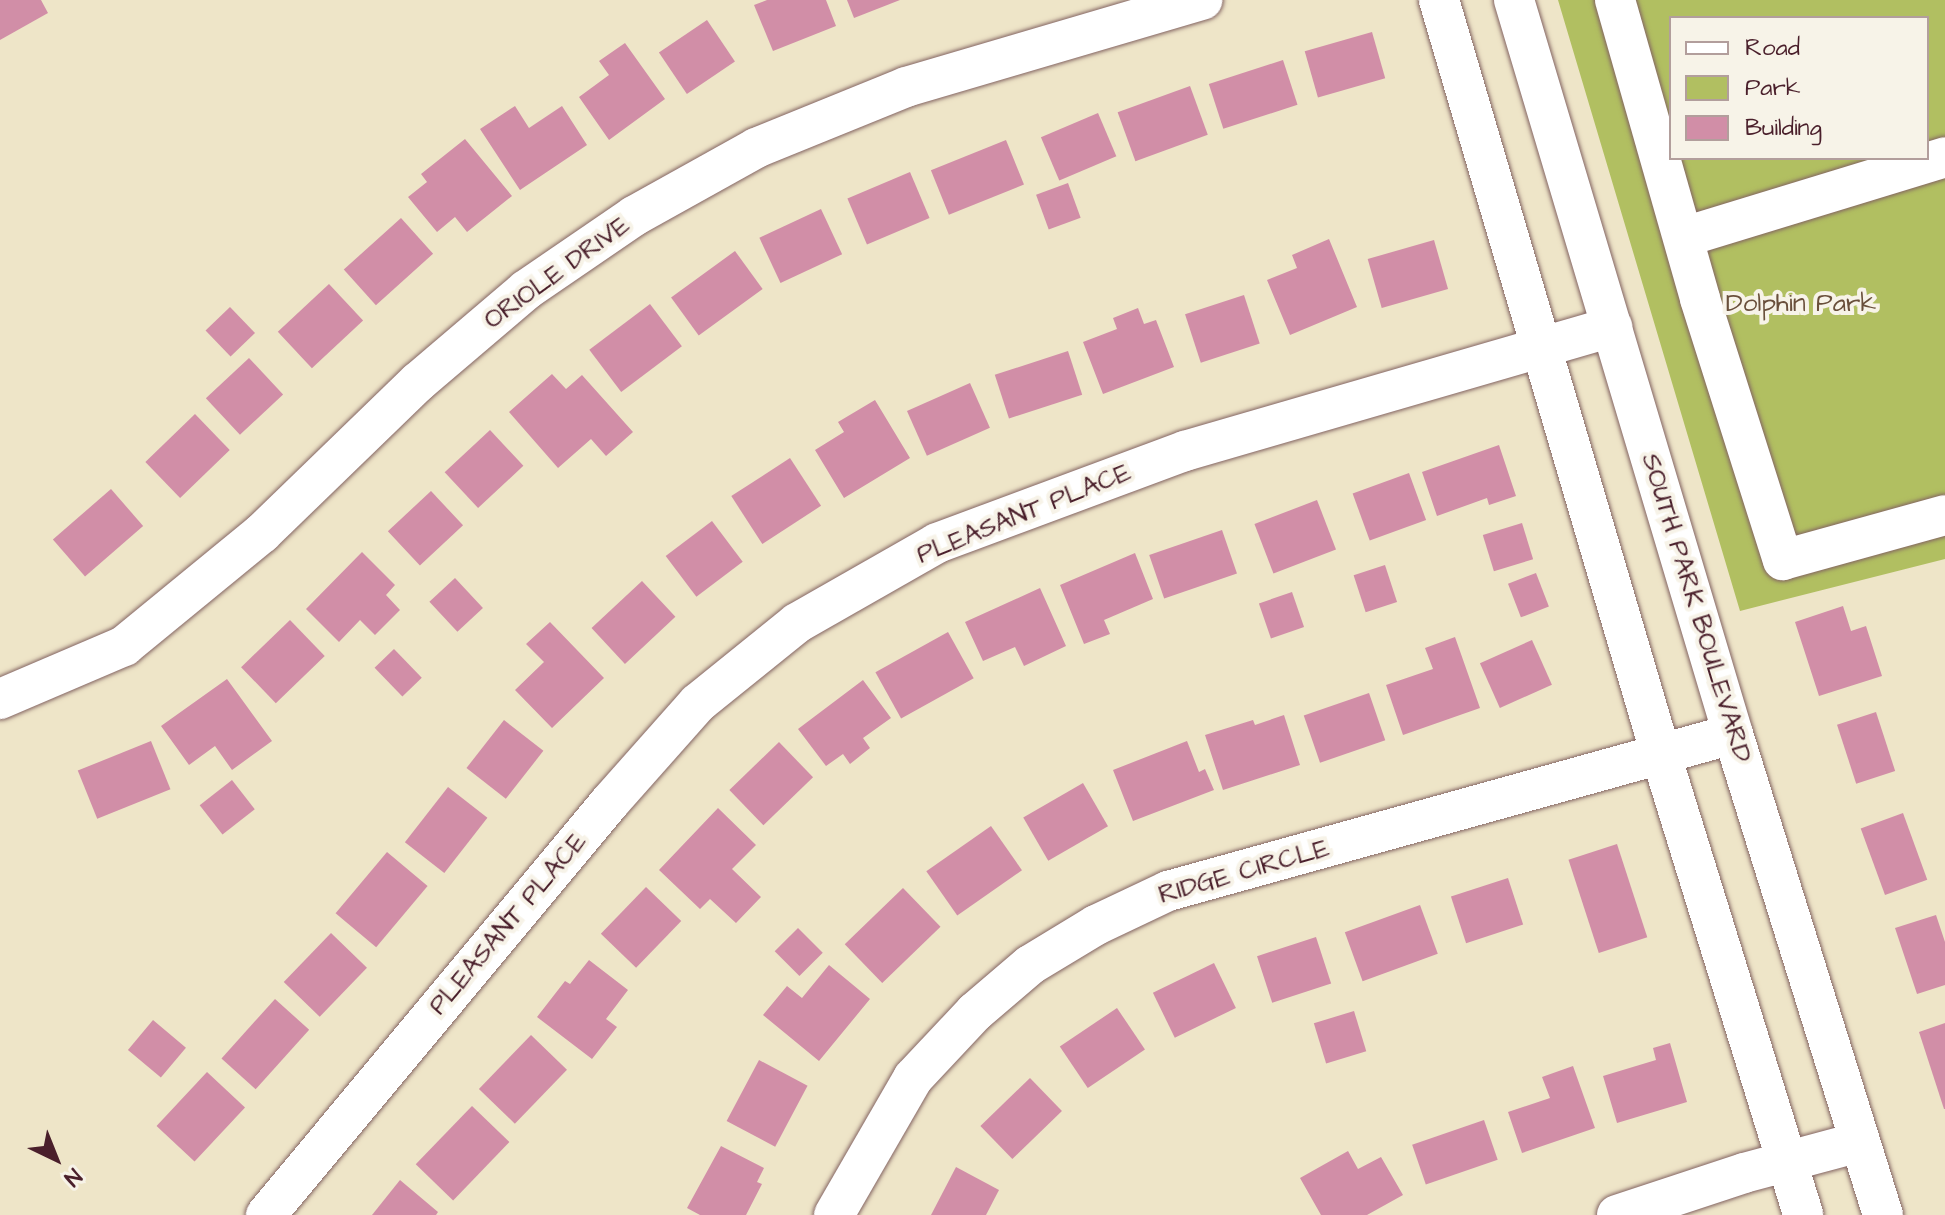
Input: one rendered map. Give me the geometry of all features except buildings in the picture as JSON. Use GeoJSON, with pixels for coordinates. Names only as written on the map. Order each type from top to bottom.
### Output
{"type":"FeatureCollection","features":[{"type":"Feature","properties":{"kind":"street","name":"ORIOLE DRIVE"},"geometry":{"type":"LineString","coordinates":[[0,699],[124,646],[262,533],[418,382],[526,290],[634,216],[756,148],[906,87],[1202,0]]}},
{"type":"Feature","properties":{"kind":"street"},"geometry":{"type":"LineString","coordinates":[[1439,0],[1661,755],[1803,1215]]}},
{"type":"Feature","properties":{"kind":"street","name":"SOUTH PARK BOULEVARD"},"geometry":{"type":"LineString","coordinates":[[1514,0],[1733,734],[1883,1215]]}},
{"type":"Feature","properties":{"kind":"street"},"geometry":{"type":"LineString","coordinates":[[1615,0],[1700,299],[1783,560],[1945,515]]}},
{"type":"Feature","properties":{"kind":"street"},"geometry":{"type":"LineString","coordinates":[[1684,237],[1945,157]]}},
{"type":"Feature","properties":{"kind":"street","name":"PLEASANT PLACE"},"geometry":{"type":"LineString","coordinates":[[266,1215],[600,814],[698,703],[797,623],[937,543],[1185,451],[1612,327]]}},
{"type":"Feature","properties":{"kind":"street","name":"RIDGE CIRCLE"},"geometry":{"type":"LineString","coordinates":[[834,1215],[913,1078],[975,1012],[1030,965],[1096,925],[1168,891],[1733,734]]}},
{"type":"Feature","properties":{"kind":"street"},"geometry":{"type":"LineString","coordinates":[[1617,1215],[1860,1142]]}},
{"type":"Feature","properties":{"kind":"green space","name":"Dolphin Park"},"geometry":{"type":"Polygon","coordinates":[[[1558,0],[1945,0],[1945,559],[1740,611],[1558,0]]]}}]}
